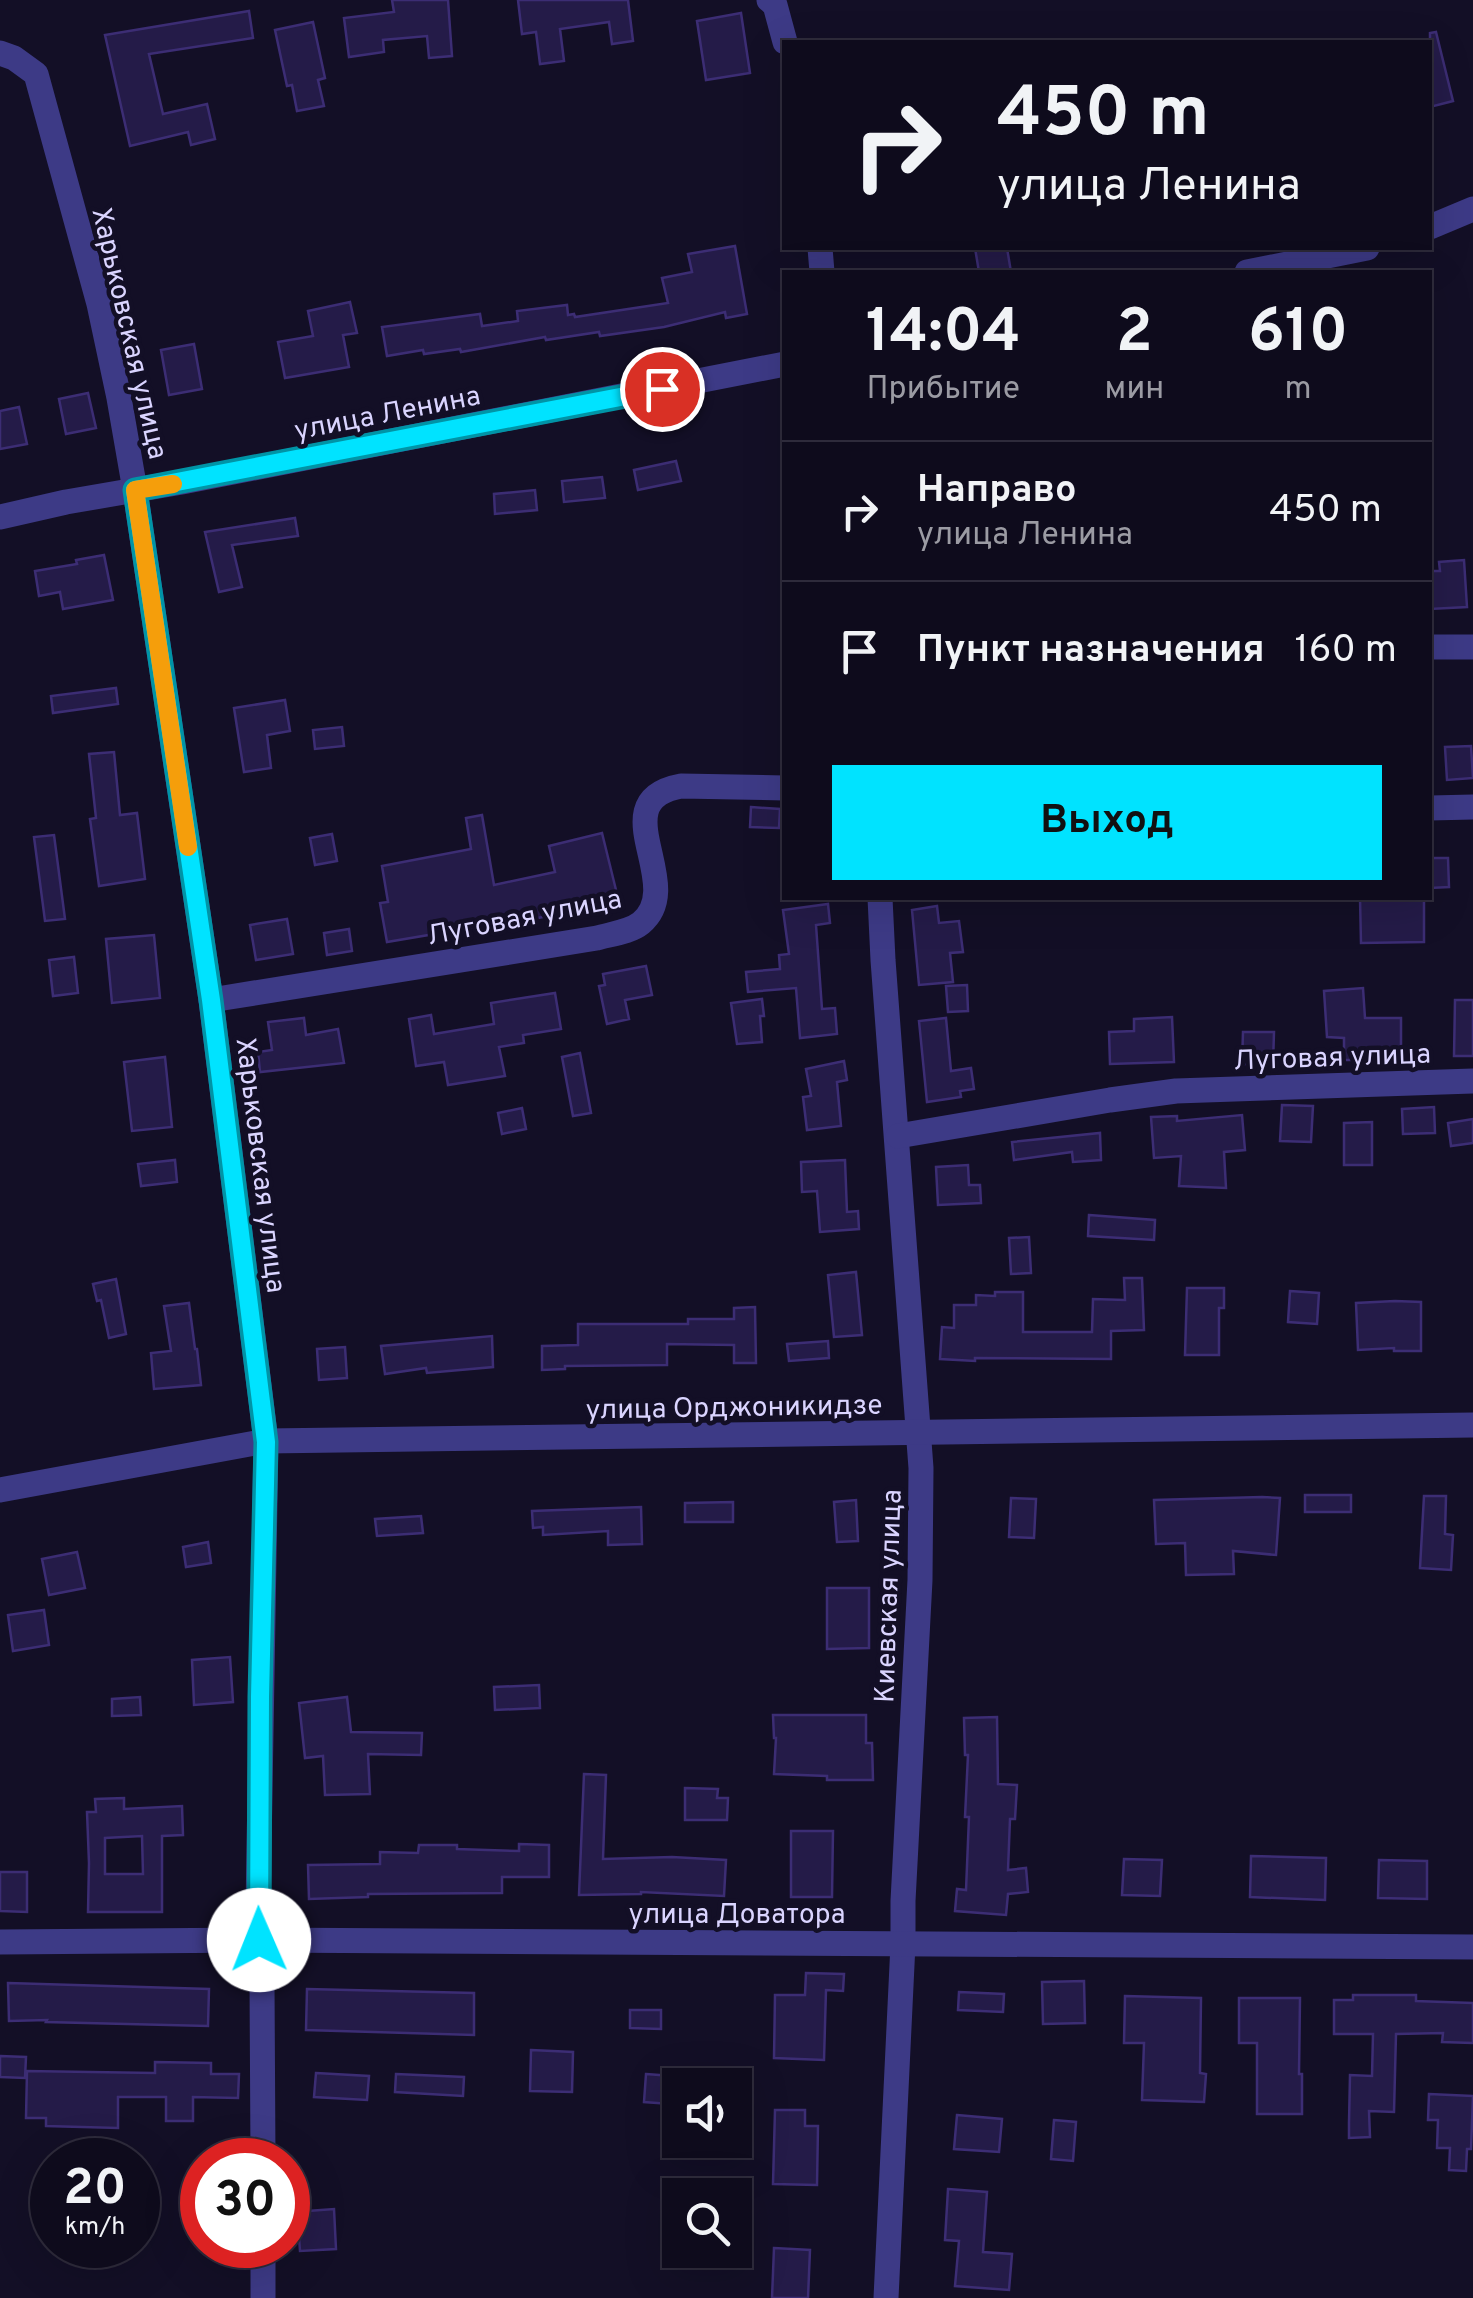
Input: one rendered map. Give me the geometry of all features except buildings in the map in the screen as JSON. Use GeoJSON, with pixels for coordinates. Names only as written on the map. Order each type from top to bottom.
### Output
{"type":"FeatureCollection","features":[{"type":"Feature","properties":{"kind":"street"},"geometry":{"type":"LineString","coordinates":[[770,0],[775,5],[784,40]]}},
{"type":"Feature","properties":{"kind":"street","name":"Харьковская улица"},"geometry":{"type":"LineString","coordinates":[[0,54],[14,58],[36,74],[99,304],[135,490],[211,1000],[266,1442],[260,1697],[263,2138]]}},
{"type":"Feature","properties":{"kind":"street"},"geometry":{"type":"LineString","coordinates":[[1432,226],[1473,209]]}},
{"type":"Feature","properties":{"kind":"street"},"geometry":{"type":"LineString","coordinates":[[1257,270],[1357,250]]}},
{"type":"Feature","properties":{"kind":"street","name":"улица Ленина"},"geometry":{"type":"LineString","coordinates":[[0,517],[782,365]]}},
{"type":"Feature","properties":{"kind":"street"},"geometry":{"type":"LineString","coordinates":[[1432,648],[1473,648]]}},
{"type":"Feature","properties":{"kind":"street","name":"Луговая улица"},"geometry":{"type":"LineString","coordinates":[[211,1000],[598,938],[638,926],[653,910],[657,894],[644,817],[652,798],[681,786],[782,788]]}},
{"type":"Feature","properties":{"kind":"street"},"geometry":{"type":"LineString","coordinates":[[1432,808],[1473,807]]}},
{"type":"Feature","properties":{"kind":"street","name":"Киевская улица"},"geometry":{"type":"LineString","coordinates":[[880,900],[919,1433],[922,1524],[886,2298]]}},
{"type":"Feature","properties":{"kind":"street","name":"Луговая улица"},"geometry":{"type":"LineString","coordinates":[[898,1136],[1176,1092],[1473,1081]]}},
{"type":"Feature","properties":{"kind":"street","name":"улица Орджоникидзе"},"geometry":{"type":"LineString","coordinates":[[0,1490],[266,1442],[1473,1425]]}},
{"type":"Feature","properties":{"kind":"street","name":"улица Доватора"},"geometry":{"type":"LineString","coordinates":[[0,1942],[259,1940],[1473,1948]]}},
{"type":"Feature","properties":{"kind":"street"},"geometry":{"type":"LineString","coordinates":[[263,2268],[263,2298]]}},
{"type":"Feature","properties":{"kind":"slow traffic"},"geometry":{"type":"LineString","coordinates":[[173,484],[135,490],[188,847]]}},
{"type":"Feature","properties":{"kind":"route"},"geometry":{"type":"LineString","coordinates":[[259,1940],[266,1442],[211,1000],[135,490],[662,389]]}}]}
